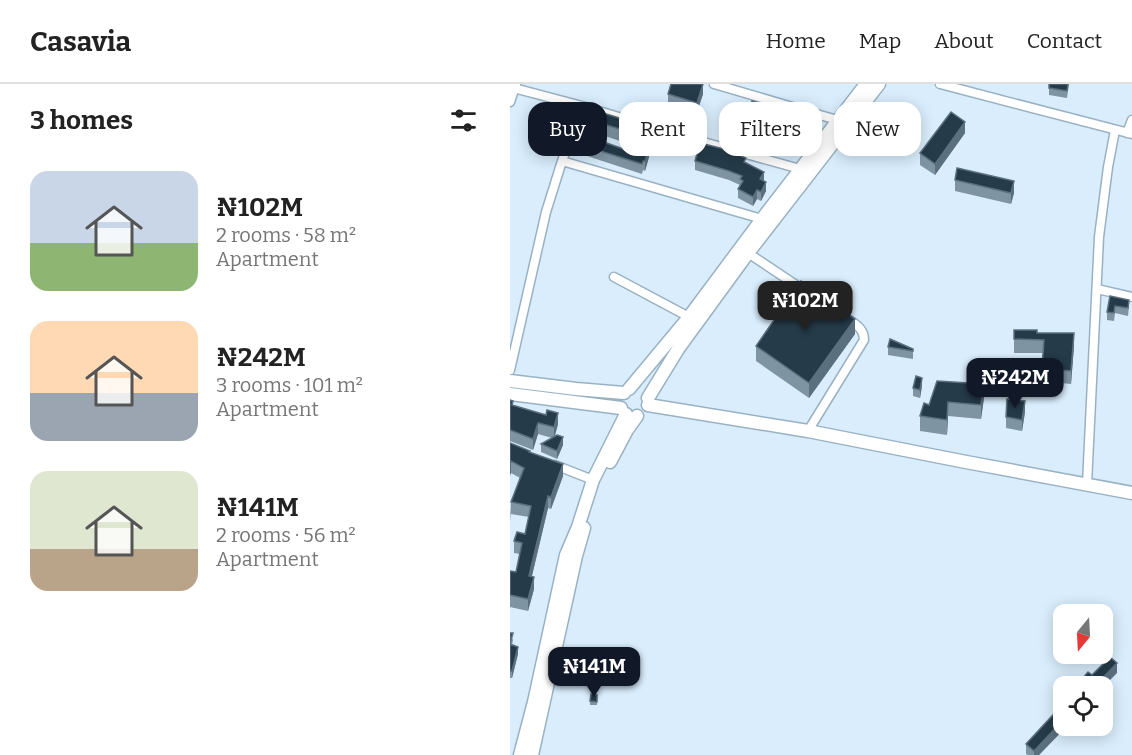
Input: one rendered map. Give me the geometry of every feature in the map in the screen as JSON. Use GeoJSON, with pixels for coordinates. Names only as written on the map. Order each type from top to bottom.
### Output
{"type":"FeatureCollection","features":[{"type":"Feature","properties":{"kind":"main road"},"geometry":{"type":"LineString","coordinates":[[852,102],[866,84]]}},
{"type":"Feature","properties":{"kind":"main road"},"geometry":{"type":"LineString","coordinates":[[510,394],[642,414],[678,349],[748,253],[879,84]]}},
{"type":"Feature","properties":{"kind":"main road"},"geometry":{"type":"LineString","coordinates":[[628,412],[620,402],[626,391],[689,318],[834,124]]}},
{"type":"Feature","properties":{"kind":"main road"},"geometry":{"type":"LineString","coordinates":[[510,381],[576,389],[626,391],[638,389],[648,401],[1132,493]]}},
{"type":"Feature","properties":{"kind":"main road"},"geometry":{"type":"LineString","coordinates":[[520,755],[566,555],[593,480],[628,412]]}},
{"type":"Feature","properties":{"kind":"main road"},"geometry":{"type":"LineString","coordinates":[[532,755],[576,556],[596,491],[628,412]]}},
{"type":"Feature","properties":{"kind":"street"},"geometry":{"type":"LineString","coordinates":[[714,84],[834,119]]}},
{"type":"Feature","properties":{"kind":"street"},"geometry":{"type":"LineString","coordinates":[[940,84],[1130,133],[1132,120]]}},
{"type":"Feature","properties":{"kind":"street"},"geometry":{"type":"LineString","coordinates":[[510,102],[513,86],[568,102]]}},
{"type":"Feature","properties":{"kind":"street"},"geometry":{"type":"LineString","coordinates":[[607,113],[800,169]]}},
{"type":"Feature","properties":{"kind":"street"},"geometry":{"type":"LineString","coordinates":[[1087,484],[1101,221],[1115,130]]}},
{"type":"Feature","properties":{"kind":"street"},"geometry":{"type":"LineString","coordinates":[[510,370],[546,212],[563,156]]}},
{"type":"Feature","properties":{"kind":"street"},"geometry":{"type":"LineString","coordinates":[[562,160],[762,219]]}},
{"type":"Feature","properties":{"kind":"street"},"geometry":{"type":"LineString","coordinates":[[748,253],[813,297]]}},
{"type":"Feature","properties":{"kind":"street"},"geometry":{"type":"LineString","coordinates":[[614,277],[689,318]]}},
{"type":"Feature","properties":{"kind":"street"},"geometry":{"type":"LineString","coordinates":[[1097,289],[1132,297]]}},
{"type":"Feature","properties":{"kind":"street"},"geometry":{"type":"LineString","coordinates":[[808,430],[864,340],[860,327],[841,315]]}},
{"type":"Feature","properties":{"kind":"street"},"geometry":{"type":"LineString","coordinates":[[551,464],[593,480]]}},
{"type":"Feature","properties":{"kind":"building"},"geometry":{"type":"Polygon","coordinates":[[[671,84],[703,84],[697,102],[668,94],[671,84]]]}},
{"type":"Feature","properties":{"kind":"building"},"geometry":{"type":"Polygon","coordinates":[[[1049,84],[1068,84],[1067,91],[1049,88],[1049,84]]]}},
{"type":"Feature","properties":{"kind":"building"},"geometry":{"type":"Polygon","coordinates":[[[951,112],[965,122],[935,164],[921,152],[951,112]]]}},
{"type":"Feature","properties":{"kind":"building"},"geometry":{"type":"Polygon","coordinates":[[[607,114],[619,118],[619,129],[607,125],[607,114]]]}},
{"type":"Feature","properties":{"kind":"building"},"geometry":{"type":"Polygon","coordinates":[[[607,143],[619,147],[619,156],[647,156],[642,164],[607,153],[607,143]]]}},
{"type":"Feature","properties":{"kind":"building"},"geometry":{"type":"Polygon","coordinates":[[[707,145],[719,148],[719,156],[746,158],[744,162],[764,172],[760,179],[766,182],[761,192],[757,190],[753,197],[738,189],[743,181],[740,179],[742,176],[695,161],[696,156],[707,156],[707,145]]]}},
{"type":"Feature","properties":{"kind":"building"},"geometry":{"type":"Polygon","coordinates":[[[957,168],[1014,181],[1011,193],[955,180],[957,168]]]}},
{"type":"Feature","properties":{"kind":"building"},"geometry":{"type":"Polygon","coordinates":[[[801,281],[855,319],[809,383],[756,346],[801,281]]]}},
{"type":"Feature","properties":{"kind":"building"},"geometry":{"type":"Polygon","coordinates":[[[1110,296],[1129,300],[1128,308],[1115,306],[1114,313],[1107,312],[1110,296]]]}},
{"type":"Feature","properties":{"kind":"building"},"geometry":{"type":"Polygon","coordinates":[[[1014,330],[1037,330],[1037,333],[1074,333],[1071,371],[1042,368],[1044,340],[1014,339],[1014,330]]]}},
{"type":"Feature","properties":{"kind":"building"},"geometry":{"type":"Polygon","coordinates":[[[890,339],[913,349],[913,351],[888,347],[890,339]]]}},
{"type":"Feature","properties":{"kind":"building"},"geometry":{"type":"Polygon","coordinates":[[[916,376],[922,378],[920,390],[913,388],[916,376]]]}},
{"type":"Feature","properties":{"kind":"building"},"geometry":{"type":"Polygon","coordinates":[[[937,381],[984,384],[981,405],[948,402],[947,420],[920,416],[924,403],[929,405],[937,381]]]}},
{"type":"Feature","properties":{"kind":"building"},"geometry":{"type":"Polygon","coordinates":[[[1007,399],[1025,401],[1022,420],[1006,417],[1007,399]]]}},
{"type":"Feature","properties":{"kind":"building"},"geometry":{"type":"Polygon","coordinates":[[[510,400],[513,401],[512,405],[546,415],[547,410],[558,413],[554,427],[538,423],[533,439],[510,430],[510,400]]]}},
{"type":"Feature","properties":{"kind":"building"},"geometry":{"type":"Polygon","coordinates":[[[557,435],[563,437],[557,451],[541,444],[557,435]]]}},
{"type":"Feature","properties":{"kind":"building"},"geometry":{"type":"Polygon","coordinates":[[[510,443],[563,464],[551,497],[548,496],[529,576],[534,577],[528,599],[510,595],[510,571],[516,572],[522,543],[514,541],[517,532],[525,534],[531,506],[511,502],[524,468],[511,461],[510,464],[510,443]]]}},
{"type":"Feature","properties":{"kind":"building"},"geometry":{"type":"Polygon","coordinates":[[[510,644],[518,647],[512,671],[510,671],[510,644]]]}},
{"type":"Feature","properties":{"kind":"building"},"geometry":{"type":"Polygon","coordinates":[[[1113,660],[1117,663],[1105,676],[1085,676],[1088,672],[1092,675],[1103,664],[1113,664],[1113,660]]]}},
{"type":"Feature","properties":{"kind":"building"},"geometry":{"type":"Polygon","coordinates":[[[591,694],[597,695],[597,702],[590,701],[591,694]]]}},
{"type":"Feature","properties":{"kind":"building"},"geometry":{"type":"Polygon","coordinates":[[[1053,715],[1053,731],[1034,751],[1026,744],[1053,715]]]}}]}
